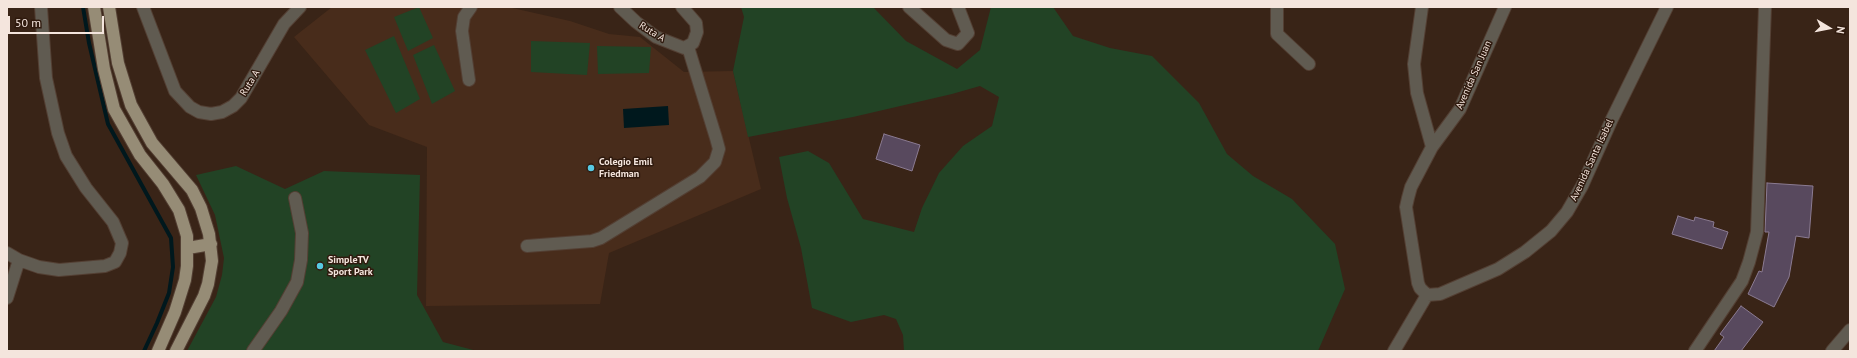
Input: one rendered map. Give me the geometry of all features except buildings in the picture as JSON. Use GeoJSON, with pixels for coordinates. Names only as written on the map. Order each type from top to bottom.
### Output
{"type":"FeatureCollection","features":[{"type":"Feature","properties":{"kind":"main road"},"geometry":{"type":"LineString","coordinates":[[94,7],[107,83],[114,109],[140,155],[163,184],[179,210],[187,236],[188,248],[185,280],[181,298],[158,351]]}},
{"type":"Feature","properties":{"kind":"main road"},"geometry":{"type":"LineString","coordinates":[[109,7],[118,63],[131,105],[152,143],[192,190],[204,215],[211,244],[211,272],[208,284],[204,296],[176,351]]}},
{"type":"Feature","properties":{"kind":"main road"},"geometry":{"type":"LineString","coordinates":[[188,248],[211,244]]}},
{"type":"Feature","properties":{"kind":"street"},"geometry":{"type":"LineString","coordinates":[[7,253],[18,260],[38,267],[59,270],[84,269],[105,266],[115,262],[120,254],[122,243],[112,222],[86,188],[66,156],[58,134],[46,78],[41,7]]}},
{"type":"Feature","properties":{"kind":"street","name":"Ruta A"},"geometry":{"type":"LineString","coordinates":[[143,7],[175,91],[190,107],[199,112],[211,114],[222,112],[233,106],[242,98],[284,24],[300,7]]}},
{"type":"Feature","properties":{"kind":"street"},"geometry":{"type":"LineString","coordinates":[[469,80],[462,31],[464,17],[471,7]]}},
{"type":"Feature","properties":{"kind":"street","name":"Ruta A"},"geometry":{"type":"LineString","coordinates":[[620,7],[636,22],[656,37],[684,48],[688,47]]}},
{"type":"Feature","properties":{"kind":"street"},"geometry":{"type":"LineString","coordinates":[[527,246],[592,241],[601,238],[700,177],[715,162],[719,149],[688,47],[693,43],[697,28],[692,18],[682,7]]}},
{"type":"Feature","properties":{"kind":"street"},"geometry":{"type":"LineString","coordinates":[[909,7],[946,40],[958,44],[968,33],[958,7]]}},
{"type":"Feature","properties":{"kind":"street"},"geometry":{"type":"LineString","coordinates":[[1277,7],[1277,34],[1309,64]]}},
{"type":"Feature","properties":{"kind":"street"},"geometry":{"type":"LineString","coordinates":[[1422,7],[1414,64],[1417,93],[1432,147]]}},
{"type":"Feature","properties":{"kind":"street","name":"Avenida San Juan"},"geometry":{"type":"LineString","coordinates":[[1427,295],[1420,288],[1418,283],[1406,207],[1411,187],[1432,147],[1460,109],[1505,7]]}},
{"type":"Feature","properties":{"kind":"street","name":"Avenida Santa Isabel"},"geometry":{"type":"LineString","coordinates":[[1427,295],[1440,294],[1498,269],[1525,252],[1552,231],[1567,212],[1582,186],[1612,119],[1667,7]]}},
{"type":"Feature","properties":{"kind":"street"},"geometry":{"type":"LineString","coordinates":[[1695,351],[1742,281],[1757,232],[1765,7]]}},
{"type":"Feature","properties":{"kind":"street"},"geometry":{"type":"LineString","coordinates":[[253,351],[281,311],[297,282],[301,260],[302,233],[295,198]]}},
{"type":"Feature","properties":{"kind":"street"},"geometry":{"type":"LineString","coordinates":[[7,298],[18,260]]}},
{"type":"Feature","properties":{"kind":"street"},"geometry":{"type":"LineString","coordinates":[[1394,351],[1427,295]]}},
{"type":"Feature","properties":{"kind":"street"},"geometry":{"type":"LineString","coordinates":[[1832,351],[1846,333],[1850,321]]}},
{"type":"Feature","properties":{"kind":"shaded area","name":"Colegio Emil Friedman"},"geometry":{"type":"Polygon","coordinates":[[[332,7],[508,7],[570,21],[609,34],[640,37],[684,72],[733,71],[761,189],[609,253],[600,304],[426,306],[427,147],[369,125],[294,37],[332,7]]]}},
{"type":"Feature","properties":{"kind":"green space"},"geometry":{"type":"Polygon","coordinates":[[[419,7],[433,38],[408,51],[394,17],[419,7]]]}},
{"type":"Feature","properties":{"kind":"green space"},"geometry":{"type":"Polygon","coordinates":[[[741,7],[873,7],[906,41],[957,69],[980,50],[991,7],[1053,7],[1073,36],[1110,48],[1152,56],[1199,103],[1227,154],[1253,176],[1292,199],[1335,244],[1345,289],[1318,351],[904,351],[903,335],[896,319],[884,315],[851,322],[812,308],[801,248],[787,198],[779,157],[808,151],[829,163],[863,219],[914,232],[922,208],[939,173],[963,146],[992,126],[999,97],[980,86],[853,117],[748,137],[733,71],[744,17],[741,7]]]}},
{"type":"Feature","properties":{"kind":"green space"},"geometry":{"type":"Polygon","coordinates":[[[394,36],[420,99],[396,113],[365,50],[394,36]]]}},
{"type":"Feature","properties":{"kind":"green space"},"geometry":{"type":"Polygon","coordinates":[[[531,41],[590,43],[587,75],[531,72],[531,41]]]}},
{"type":"Feature","properties":{"kind":"green space"},"geometry":{"type":"Polygon","coordinates":[[[434,45],[455,91],[432,104],[413,55],[434,45]]]}},
{"type":"Feature","properties":{"kind":"green space"},"geometry":{"type":"Polygon","coordinates":[[[597,46],[651,47],[649,73],[598,74],[597,46]]]}},
{"type":"Feature","properties":{"kind":"green space","name":"SimpleTV Sport Park"},"geometry":{"type":"Polygon","coordinates":[[[236,166],[285,189],[324,171],[420,175],[417,295],[443,342],[477,351],[187,351],[216,297],[222,275],[224,258],[215,215],[196,175],[236,166]]]}},
{"type":"Feature","properties":{"kind":"water"},"geometry":{"type":"Polygon","coordinates":[[[668,106],[669,125],[624,128],[623,109],[668,106]]]}},
{"type":"Feature","properties":{"kind":"waterway"},"geometry":{"type":"LineString","coordinates":[[83,7],[89,43],[108,124],[171,238],[173,267],[169,293],[144,351]]}},
{"type":"Feature","properties":{"kind":"place","name":"Colegio Emil Friedman"},"geometry":{"type":"Point","coordinates":[591,168]}},
{"type":"Feature","properties":{"kind":"place","name":"SimpleTV Sport Park"},"geometry":{"type":"Point","coordinates":[320,266]}}]}
